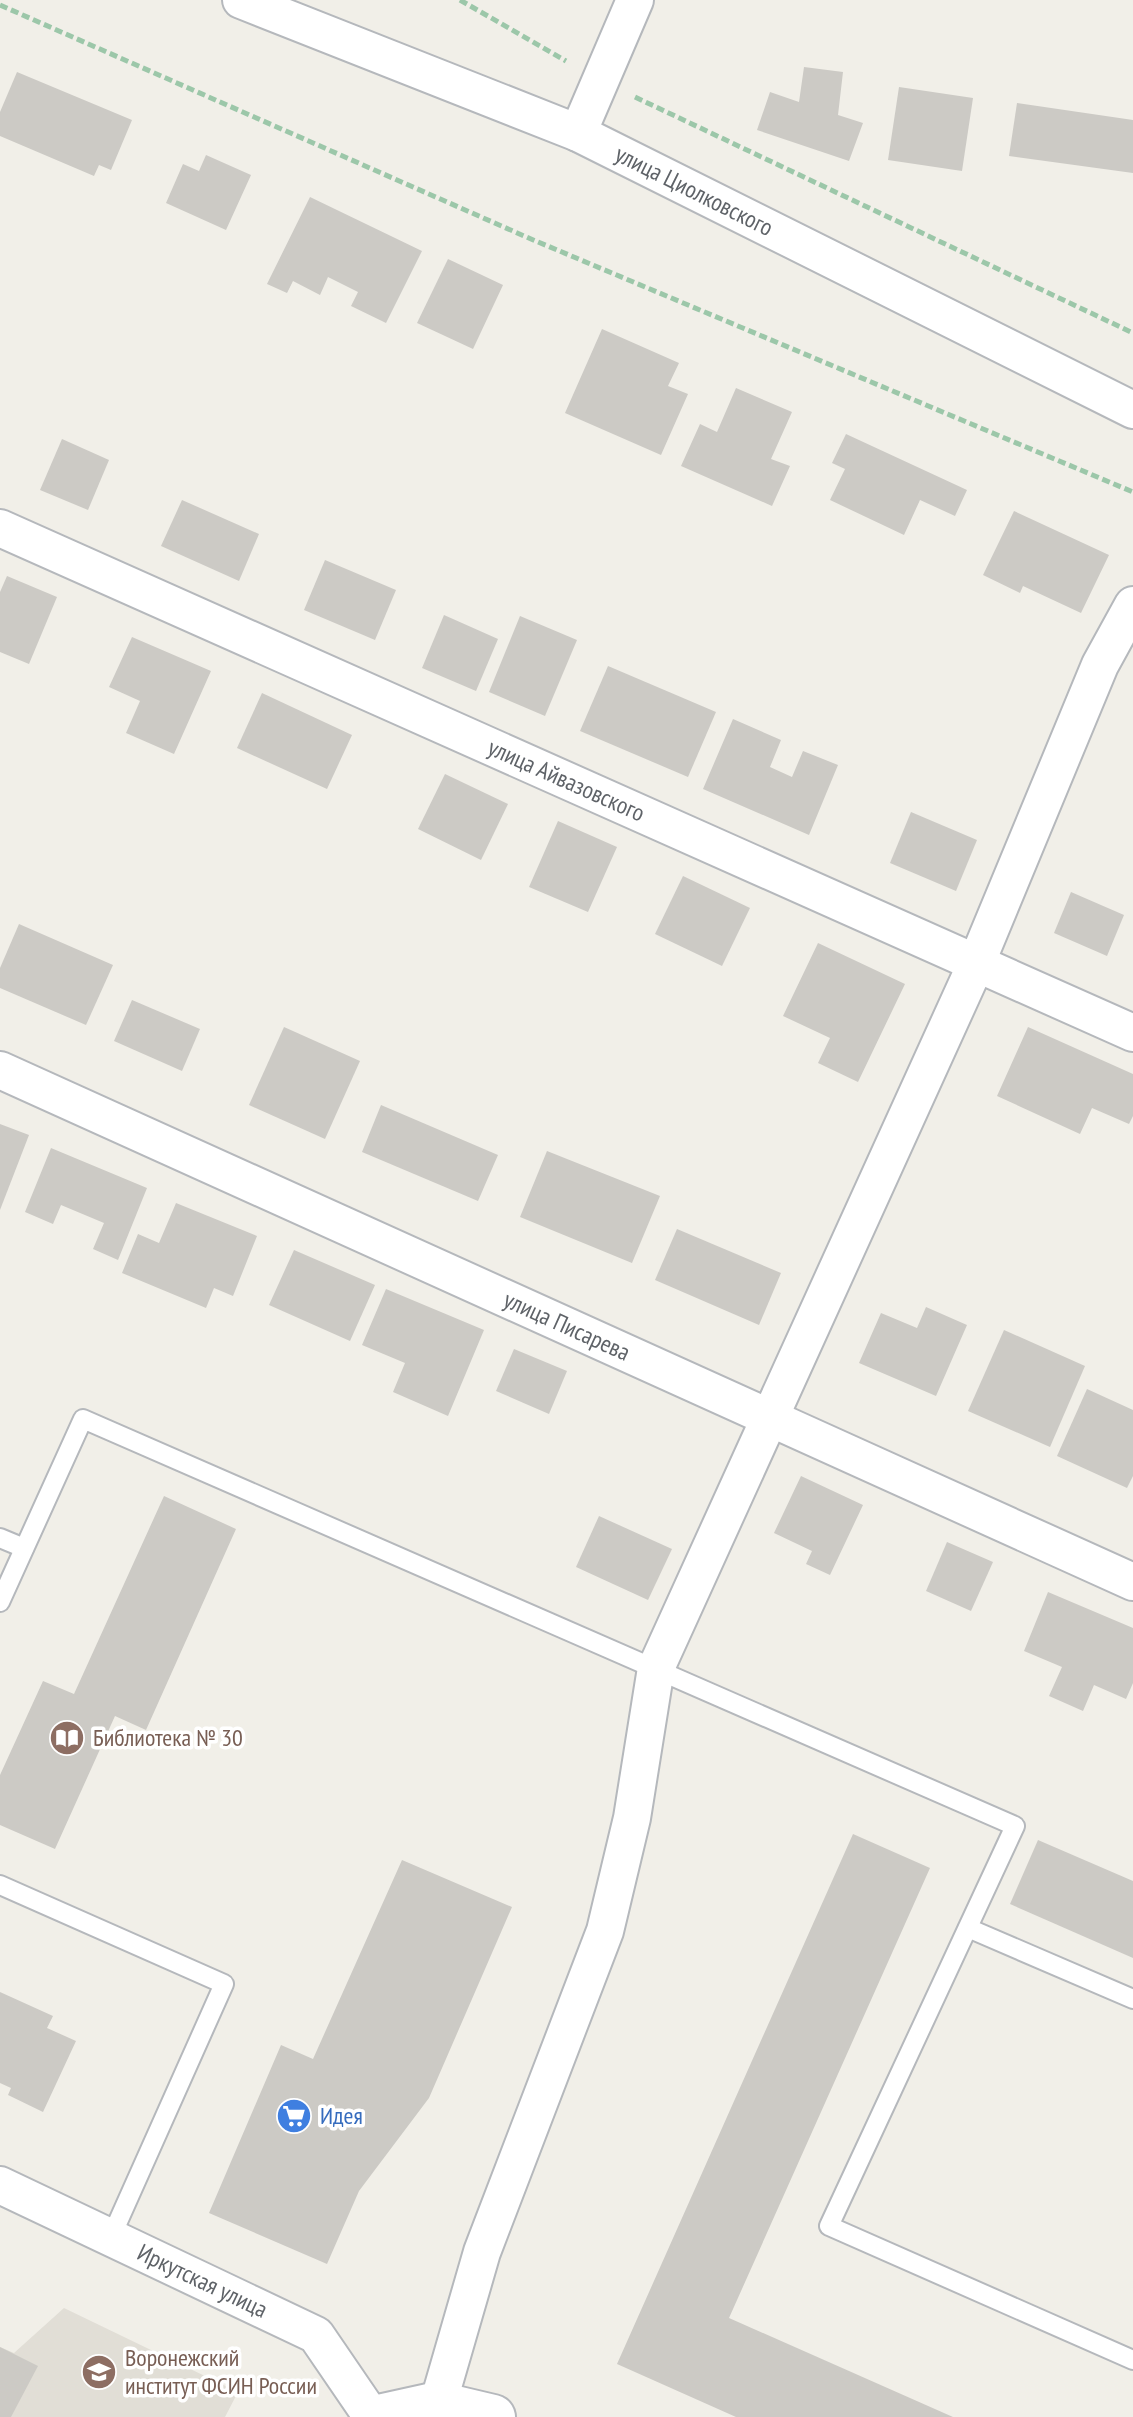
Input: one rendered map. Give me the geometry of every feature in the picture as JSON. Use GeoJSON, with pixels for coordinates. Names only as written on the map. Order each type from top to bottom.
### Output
{"type":"FeatureCollection","features":[{"type":"Feature","properties":{"kind":"street","name":"улица Циолковского"},"geometry":{"type":"LineString","coordinates":[[241,0],[578,133],[1133,410]]}},
{"type":"Feature","properties":{"kind":"street"},"geometry":{"type":"LineString","coordinates":[[578,133],[635,0]]}},
{"type":"Feature","properties":{"kind":"street","name":"улица Айвазовского"},"geometry":{"type":"LineString","coordinates":[[0,528],[1133,1033]]}},
{"type":"Feature","properties":{"kind":"street"},"geometry":{"type":"LineString","coordinates":[[438,2404],[482,2252],[605,1931],[632,1818],[656,1668],[767,1418],[976,964],[1100,665],[1133,605]]}},
{"type":"Feature","properties":{"kind":"street","name":"улица Писарева"},"geometry":{"type":"LineString","coordinates":[[0,1070],[1133,1582]]}},
{"type":"Feature","properties":{"kind":"street","name":"Иркутская улица"},"geometry":{"type":"LineString","coordinates":[[0,2185],[112,2235],[316,2335],[372,2417]]}},
{"type":"Feature","properties":{"kind":"street"},"geometry":{"type":"LineString","coordinates":[[379,2417],[438,2404],[493,2417]]}},
{"type":"Feature","properties":{"kind":"lane"},"geometry":{"type":"LineString","coordinates":[[0,1602],[83,1419],[1015,1826],[829,2226],[1133,2360]]}},
{"type":"Feature","properties":{"kind":"lane"},"geometry":{"type":"LineString","coordinates":[[0,1538],[24,1548]]}},
{"type":"Feature","properties":{"kind":"lane"},"geometry":{"type":"LineString","coordinates":[[0,1885],[224,1984],[112,2235]]}},
{"type":"Feature","properties":{"kind":"lane"},"geometry":{"type":"LineString","coordinates":[[968,1928],[1133,1999]]}},
{"type":"Feature","properties":{"kind":"path"},"geometry":{"type":"LineString","coordinates":[[460,0],[600,81],[1133,333]]}},
{"type":"Feature","properties":{"kind":"path"},"geometry":{"type":"LineString","coordinates":[[0,5],[531,239],[1133,492]]}},
{"type":"Feature","properties":{"kind":"shaded area","name":"Воронежский институт ФСИН России"},"geometry":{"type":"Polygon","coordinates":[[[64,2308],[238,2392],[225,2417],[0,2417],[0,2347],[14,2353],[64,2308]]]}},
{"type":"Feature","properties":{"kind":"building"},"geometry":{"type":"Polygon","coordinates":[[[804,67],[843,72],[838,115],[863,123],[849,161],[757,130],[770,92],[799,102],[804,67]]]}},
{"type":"Feature","properties":{"kind":"building"},"geometry":{"type":"Polygon","coordinates":[[[17,72],[132,120],[111,170],[99,165],[94,176],[0,136],[0,112],[17,72]]]}},
{"type":"Feature","properties":{"kind":"building"},"geometry":{"type":"Polygon","coordinates":[[[899,87],[973,98],[962,171],[888,160],[899,87]]]}},
{"type":"Feature","properties":{"kind":"building"},"geometry":{"type":"Polygon","coordinates":[[[1017,103],[1133,120],[1133,173],[1009,156],[1017,103]]]}},
{"type":"Feature","properties":{"kind":"building"},"geometry":{"type":"Polygon","coordinates":[[[206,155],[251,175],[226,230],[166,203],[183,164],[199,171],[206,155]]]}},
{"type":"Feature","properties":{"kind":"building"},"geometry":{"type":"Polygon","coordinates":[[[310,197],[422,251],[386,323],[351,306],[358,292],[328,277],[320,295],[293,281],[287,293],[267,284],[310,197]]]}},
{"type":"Feature","properties":{"kind":"building"},"geometry":{"type":"Polygon","coordinates":[[[448,259],[503,285],[473,349],[417,323],[448,259]]]}},
{"type":"Feature","properties":{"kind":"building"},"geometry":{"type":"Polygon","coordinates":[[[602,329],[679,363],[668,386],[688,394],[661,455],[565,413],[602,329]]]}},
{"type":"Feature","properties":{"kind":"building"},"geometry":{"type":"Polygon","coordinates":[[[736,388],[792,412],[771,459],[790,466],[772,506],[681,466],[700,424],[717,432],[736,388]]]}},
{"type":"Feature","properties":{"kind":"building"},"geometry":{"type":"Polygon","coordinates":[[[846,434],[967,490],[955,516],[920,500],[904,535],[830,500],[845,469],[832,463],[846,434]]]}},
{"type":"Feature","properties":{"kind":"building"},"geometry":{"type":"Polygon","coordinates":[[[62,439],[109,460],[88,510],[40,490],[62,439]]]}},
{"type":"Feature","properties":{"kind":"building"},"geometry":{"type":"Polygon","coordinates":[[[182,500],[259,534],[239,581],[161,546],[182,500]]]}},
{"type":"Feature","properties":{"kind":"building"},"geometry":{"type":"Polygon","coordinates":[[[1014,511],[1109,555],[1081,613],[1023,586],[1020,593],[983,575],[1014,511]]]}},
{"type":"Feature","properties":{"kind":"building"},"geometry":{"type":"Polygon","coordinates":[[[325,560],[396,590],[375,640],[304,610],[325,560]]]}},
{"type":"Feature","properties":{"kind":"building"},"geometry":{"type":"Polygon","coordinates":[[[7,576],[57,597],[29,664],[0,652],[0,592],[7,576]]]}},
{"type":"Feature","properties":{"kind":"building"},"geometry":{"type":"Polygon","coordinates":[[[444,615],[498,639],[476,691],[422,668],[444,615]]]}},
{"type":"Feature","properties":{"kind":"building"},"geometry":{"type":"Polygon","coordinates":[[[520,616],[577,640],[545,716],[489,692],[520,616]]]}},
{"type":"Feature","properties":{"kind":"building"},"geometry":{"type":"Polygon","coordinates":[[[132,637],[211,671],[174,754],[126,733],[140,701],[109,687],[132,637]]]}},
{"type":"Feature","properties":{"kind":"building"},"geometry":{"type":"Polygon","coordinates":[[[608,666],[716,712],[688,777],[580,731],[608,666]]]}},
{"type":"Feature","properties":{"kind":"building"},"geometry":{"type":"Polygon","coordinates":[[[262,693],[352,735],[327,789],[237,748],[262,693]]]}},
{"type":"Feature","properties":{"kind":"building"},"geometry":{"type":"Polygon","coordinates":[[[733,719],[781,740],[770,767],[792,777],[803,751],[838,765],[809,835],[703,789],[733,719]]]}},
{"type":"Feature","properties":{"kind":"building"},"geometry":{"type":"Polygon","coordinates":[[[445,774],[508,804],[481,860],[418,829],[445,774]]]}},
{"type":"Feature","properties":{"kind":"building"},"geometry":{"type":"Polygon","coordinates":[[[911,812],[977,840],[956,891],[890,863],[911,812]]]}},
{"type":"Feature","properties":{"kind":"building"},"geometry":{"type":"Polygon","coordinates":[[[558,821],[617,847],[588,912],[529,887],[558,821]]]}},
{"type":"Feature","properties":{"kind":"building"},"geometry":{"type":"Polygon","coordinates":[[[683,876],[750,908],[722,966],[655,934],[683,876]]]}},
{"type":"Feature","properties":{"kind":"building"},"geometry":{"type":"Polygon","coordinates":[[[1071,892],[1124,915],[1107,956],[1054,933],[1071,892]]]}},
{"type":"Feature","properties":{"kind":"building"},"geometry":{"type":"Polygon","coordinates":[[[19,924],[113,965],[86,1025],[0,988],[0,968],[19,924]]]}},
{"type":"Feature","properties":{"kind":"building"},"geometry":{"type":"Polygon","coordinates":[[[818,943],[905,984],[858,1082],[818,1063],[830,1038],[783,1016],[818,943]]]}},
{"type":"Feature","properties":{"kind":"building"},"geometry":{"type":"Polygon","coordinates":[[[132,1000],[200,1029],[182,1071],[114,1041],[132,1000]]]}},
{"type":"Feature","properties":{"kind":"building"},"geometry":{"type":"Polygon","coordinates":[[[284,1027],[360,1061],[325,1139],[249,1105],[284,1027]]]}},
{"type":"Feature","properties":{"kind":"building"},"geometry":{"type":"Polygon","coordinates":[[[1028,1027],[1133,1074],[1133,1116],[1129,1124],[1092,1108],[1080,1134],[997,1096],[1028,1027]]]}},
{"type":"Feature","properties":{"kind":"building"},"geometry":{"type":"Polygon","coordinates":[[[381,1105],[498,1155],[478,1201],[362,1152],[381,1105]]]}},
{"type":"Feature","properties":{"kind":"building"},"geometry":{"type":"Polygon","coordinates":[[[0,1124],[29,1135],[0,1210],[0,1124]]]}},
{"type":"Feature","properties":{"kind":"building"},"geometry":{"type":"Polygon","coordinates":[[[51,1148],[147,1188],[118,1260],[93,1249],[104,1223],[61,1205],[53,1224],[25,1212],[51,1148]]]}},
{"type":"Feature","properties":{"kind":"building"},"geometry":{"type":"Polygon","coordinates":[[[547,1151],[660,1196],[632,1263],[520,1217],[547,1151]]]}},
{"type":"Feature","properties":{"kind":"building"},"geometry":{"type":"Polygon","coordinates":[[[176,1203],[257,1236],[233,1296],[214,1288],[206,1308],[122,1273],[138,1234],[159,1243],[176,1203]]]}},
{"type":"Feature","properties":{"kind":"building"},"geometry":{"type":"Polygon","coordinates":[[[677,1229],[781,1273],[759,1325],[655,1280],[677,1229]]]}},
{"type":"Feature","properties":{"kind":"building"},"geometry":{"type":"Polygon","coordinates":[[[294,1250],[375,1285],[350,1341],[269,1305],[294,1250]]]}},
{"type":"Feature","properties":{"kind":"building"},"geometry":{"type":"Polygon","coordinates":[[[386,1289],[484,1330],[448,1416],[393,1392],[405,1363],[362,1345],[386,1289]]]}},
{"type":"Feature","properties":{"kind":"building"},"geometry":{"type":"Polygon","coordinates":[[[926,1307],[967,1325],[936,1396],[859,1363],[881,1313],[917,1328],[926,1307]]]}},
{"type":"Feature","properties":{"kind":"building"},"geometry":{"type":"Polygon","coordinates":[[[1004,1330],[1085,1366],[1050,1447],[968,1411],[1004,1330]]]}},
{"type":"Feature","properties":{"kind":"building"},"geometry":{"type":"Polygon","coordinates":[[[514,1349],[567,1371],[549,1414],[496,1391],[514,1349]]]}},
{"type":"Feature","properties":{"kind":"building"},"geometry":{"type":"Polygon","coordinates":[[[1087,1389],[1133,1410],[1133,1476],[1127,1488],[1057,1456],[1087,1389]]]}},
{"type":"Feature","properties":{"kind":"building"},"geometry":{"type":"Polygon","coordinates":[[[801,1476],[863,1505],[830,1575],[806,1564],[812,1551],[774,1533],[801,1476]]]}},
{"type":"Feature","properties":{"kind":"building"},"geometry":{"type":"Polygon","coordinates":[[[164,1496],[236,1529],[146,1730],[115,1716],[55,1849],[0,1825],[0,1775],[43,1681],[74,1694],[164,1496]]]}},
{"type":"Feature","properties":{"kind":"building"},"geometry":{"type":"Polygon","coordinates":[[[599,1516],[672,1549],[648,1600],[576,1567],[599,1516]]]}},
{"type":"Feature","properties":{"kind":"building"},"geometry":{"type":"Polygon","coordinates":[[[947,1542],[993,1562],[971,1611],[926,1591],[947,1542]]]}},
{"type":"Feature","properties":{"kind":"building"},"geometry":{"type":"Polygon","coordinates":[[[1048,1592],[1133,1628],[1133,1683],[1126,1699],[1094,1685],[1083,1711],[1049,1696],[1062,1667],[1024,1651],[1048,1592]]]}},
{"type":"Feature","properties":{"kind":"building"},"geometry":{"type":"Polygon","coordinates":[[[853,1834],[930,1868],[729,2318],[953,2417],[736,2417],[617,2364],[853,1834]]]}},
{"type":"Feature","properties":{"kind":"building"},"geometry":{"type":"Polygon","coordinates":[[[1038,1840],[1133,1881],[1133,1958],[1010,1904],[1038,1840]]]}},
{"type":"Feature","properties":{"kind":"building"},"geometry":{"type":"Polygon","coordinates":[[[402,1860],[512,1907],[429,2098],[359,2191],[327,2264],[209,2213],[281,2045],[313,2059],[402,1860]]]}},
{"type":"Feature","properties":{"kind":"building"},"geometry":{"type":"Polygon","coordinates":[[[0,1992],[53,2016],[47,2028],[76,2041],[43,2112],[8,2095],[11,2088],[0,2083],[0,1992]]]}},
{"type":"Feature","properties":{"kind":"building"},"geometry":{"type":"Polygon","coordinates":[[[0,2347],[38,2366],[11,2417],[0,2417],[0,2347]]]}},
{"type":"Feature","properties":{"kind":"place","name":"Библиотека № 30"},"geometry":{"type":"Point","coordinates":[67,1738]}},
{"type":"Feature","properties":{"kind":"place","name":"Идея"},"geometry":{"type":"Point","coordinates":[294,2116]}},
{"type":"Feature","properties":{"kind":"place","name":"Воронежский институт ФСИН России"},"geometry":{"type":"Point","coordinates":[99,2372]}}]}
